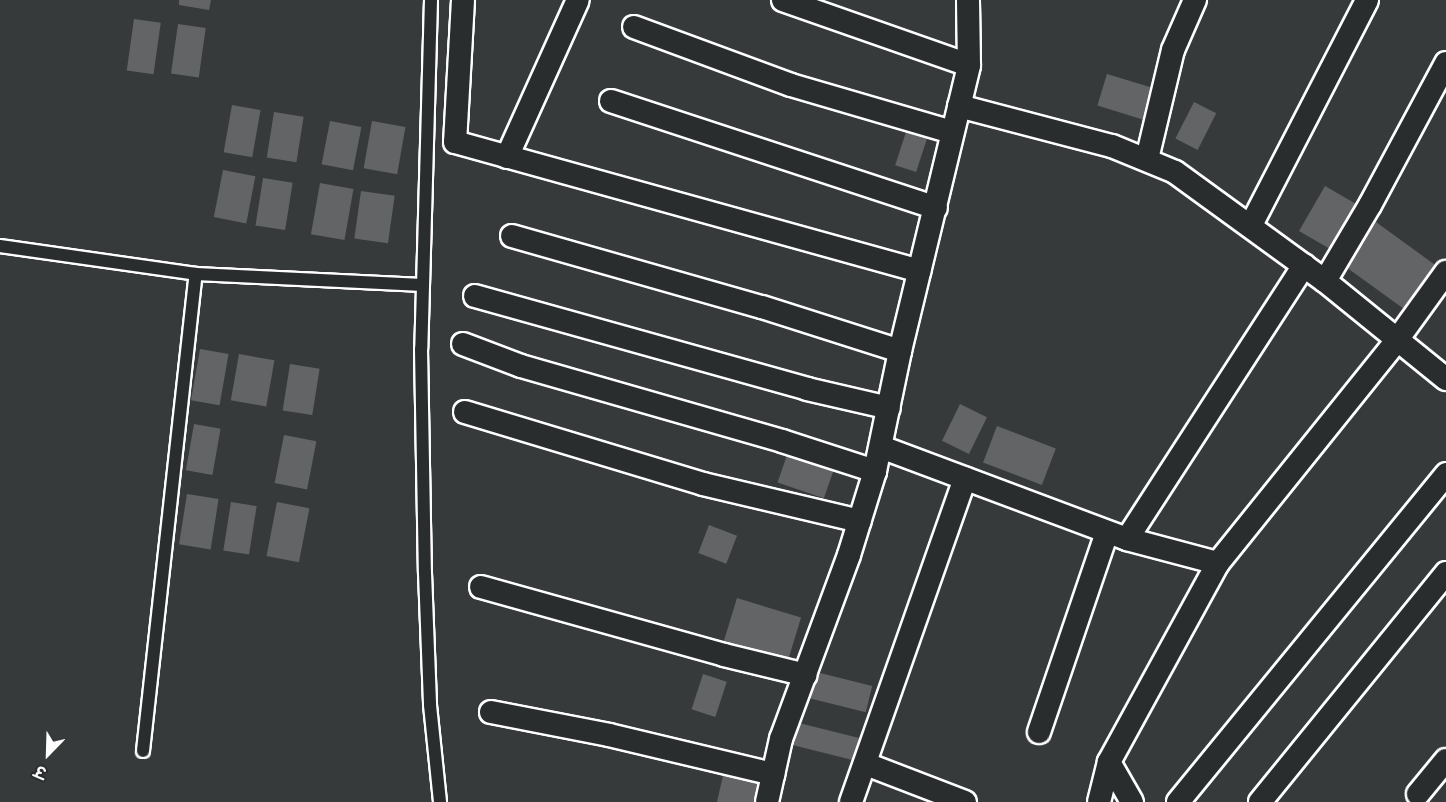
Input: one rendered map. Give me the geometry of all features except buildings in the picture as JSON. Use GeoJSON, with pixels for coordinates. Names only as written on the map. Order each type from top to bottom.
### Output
{"type":"FeatureCollection","features":[{"type":"Feature","properties":{"kind":"street"},"geometry":{"type":"LineString","coordinates":[[463,0],[455,142],[919,271]]}},
{"type":"Feature","properties":{"kind":"street"},"geometry":{"type":"LineString","coordinates":[[507,157],[578,0]]}},
{"type":"Feature","properties":{"kind":"street"},"geometry":{"type":"LineString","coordinates":[[783,0],[969,65]]}},
{"type":"Feature","properties":{"kind":"street"},"geometry":{"type":"LineString","coordinates":[[767,802],[781,739],[806,675],[860,521],[875,471],[900,351],[969,65],[968,0]]}},
{"type":"Feature","properties":{"kind":"street"},"geometry":{"type":"LineString","coordinates":[[1148,159],[1173,50],[1195,0]]}},
{"type":"Feature","properties":{"kind":"street"},"geometry":{"type":"LineString","coordinates":[[1251,225],[1368,0]]}},
{"type":"Feature","properties":{"kind":"street"},"geometry":{"type":"LineString","coordinates":[[634,27],[791,85],[952,132]]}},
{"type":"Feature","properties":{"kind":"street"},"geometry":{"type":"LineString","coordinates":[[1325,281],[1370,206],[1446,63]]}},
{"type":"Feature","properties":{"kind":"street"},"geometry":{"type":"LineString","coordinates":[[611,101],[936,208]]}},
{"type":"Feature","properties":{"kind":"street"},"geometry":{"type":"LineString","coordinates":[[958,106],[1112,146],[1148,159],[1174,172],[1251,225],[1325,281],[1446,379]]}},
{"type":"Feature","properties":{"kind":"street"},"geometry":{"type":"LineString","coordinates":[[512,236],[772,310],[900,351]]}},
{"type":"Feature","properties":{"kind":"street"},"geometry":{"type":"LineString","coordinates":[[1039,732],[1117,535],[1304,266]]}},
{"type":"Feature","properties":{"kind":"street"},"geometry":{"type":"LineString","coordinates":[[1099,802],[1109,762],[1218,563],[1397,340],[1446,272]]}},
{"type":"Feature","properties":{"kind":"street"},"geometry":{"type":"LineString","coordinates":[[475,296],[807,389],[889,408]]}},
{"type":"Feature","properties":{"kind":"street"},"geometry":{"type":"LineString","coordinates":[[463,344],[521,366],[782,441],[875,471]]}},
{"type":"Feature","properties":{"kind":"street"},"geometry":{"type":"LineString","coordinates":[[465,412],[703,484],[860,521]]}},
{"type":"Feature","properties":{"kind":"street"},"geometry":{"type":"LineString","coordinates":[[881,447],[1117,535],[1218,563]]}},
{"type":"Feature","properties":{"kind":"street"},"geometry":{"type":"LineString","coordinates":[[1178,802],[1446,474]]}},
{"type":"Feature","properties":{"kind":"street"},"geometry":{"type":"LineString","coordinates":[[851,802],[966,479]]}},
{"type":"Feature","properties":{"kind":"street"},"geometry":{"type":"LineString","coordinates":[[1260,802],[1446,573]]}},
{"type":"Feature","properties":{"kind":"street"},"geometry":{"type":"LineString","coordinates":[[482,587],[724,655],[806,675]]}},
{"type":"Feature","properties":{"kind":"street"},"geometry":{"type":"LineString","coordinates":[[491,712],[609,735],[773,774]]}},
{"type":"Feature","properties":{"kind":"street"},"geometry":{"type":"LineString","coordinates":[[1418,794],[1446,760]]}},
{"type":"Feature","properties":{"kind":"street"},"geometry":{"type":"LineString","coordinates":[[1109,762],[1132,802]]}},
{"type":"Feature","properties":{"kind":"street"},"geometry":{"type":"LineString","coordinates":[[866,764],[965,802]]}},
{"type":"Feature","properties":{"kind":"lane"},"geometry":{"type":"LineString","coordinates":[[430,0],[421,330],[424,573],[430,705],[440,802]]}},
{"type":"Feature","properties":{"kind":"lane"},"geometry":{"type":"LineString","coordinates":[[0,246],[195,274],[423,285]]}},
{"type":"Feature","properties":{"kind":"lane"},"geometry":{"type":"LineString","coordinates":[[143,751],[195,274]]}}]}
